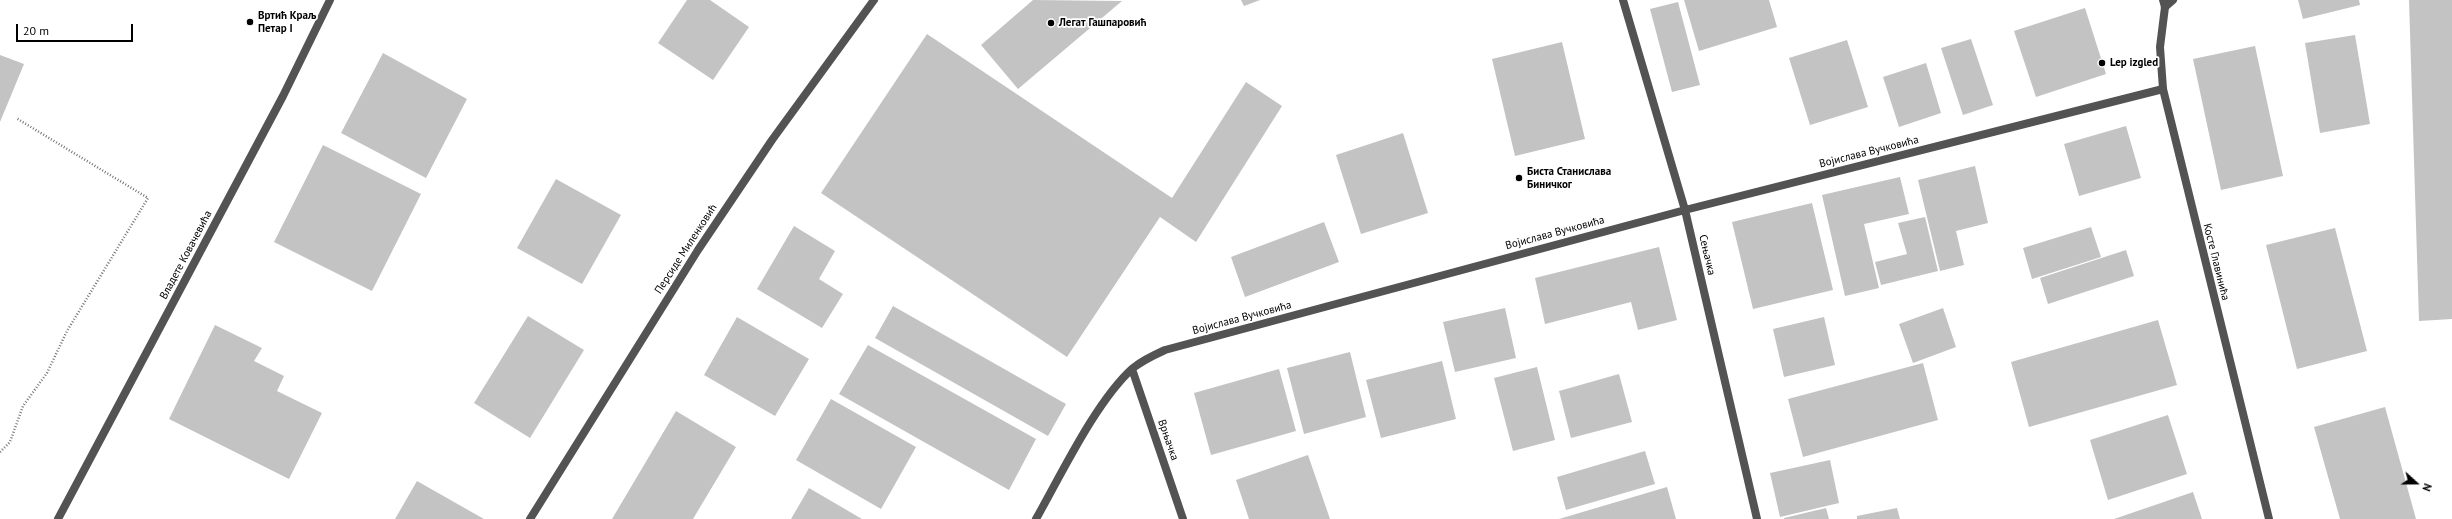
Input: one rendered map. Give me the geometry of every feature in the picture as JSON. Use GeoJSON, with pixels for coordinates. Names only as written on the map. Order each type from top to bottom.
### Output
{"type":"FeatureCollection","features":[{"type":"Feature","properties":{"kind":"street","name":"Владете Ковачевића"},"geometry":{"type":"LineString","coordinates":[[58,519],[283,96],[330,0]]}},
{"type":"Feature","properties":{"kind":"street","name":"Персиде Миленковић"},"geometry":{"type":"LineString","coordinates":[[530,519],[698,250],[772,140],[874,0]]}},
{"type":"Feature","properties":{"kind":"street","name":"Сењачка"},"geometry":{"type":"LineString","coordinates":[[1623,0],[1685,210],[1757,519]]}},
{"type":"Feature","properties":{"kind":"street"},"geometry":{"type":"LineString","coordinates":[[2164,4],[2172,0]]}},
{"type":"Feature","properties":{"kind":"street","name":"Косте Главинића"},"geometry":{"type":"LineString","coordinates":[[2164,4],[2160,47],[2163,89],[2269,519]]}},
{"type":"Feature","properties":{"kind":"street","name":"Војислава Вучковића"},"geometry":{"type":"LineString","coordinates":[[1036,519],[1105,400],[1132,369],[1143,360],[1165,350],[1685,210],[2163,89]]}},
{"type":"Feature","properties":{"kind":"street","name":"Врњачка"},"geometry":{"type":"LineString","coordinates":[[1132,369],[1183,519]]}},
{"type":"Feature","properties":{"kind":"path"},"geometry":{"type":"LineString","coordinates":[[0,452],[10,442],[23,406],[47,373],[67,331],[148,198],[16,118]]}},
{"type":"Feature","properties":{"kind":"building"},"geometry":{"type":"Polygon","coordinates":[[[687,0],[710,0],[749,27],[713,80],[658,43],[687,0]]]}},
{"type":"Feature","properties":{"kind":"building","name":"Легат Гашпаровић"},"geometry":{"type":"Polygon","coordinates":[[[1033,0],[1122,1],[1018,89],[981,45],[1033,0]]]}},
{"type":"Feature","properties":{"kind":"building"},"geometry":{"type":"Polygon","coordinates":[[[1241,0],[1260,0],[1244,6],[1241,0]]]}},
{"type":"Feature","properties":{"kind":"building"},"geometry":{"type":"Polygon","coordinates":[[[1684,0],[1769,0],[1777,27],[1699,51],[1684,0]]]}},
{"type":"Feature","properties":{"kind":"building"},"geometry":{"type":"Polygon","coordinates":[[[2298,0],[2359,0],[2360,5],[2303,19],[2298,0]]]}},
{"type":"Feature","properties":{"kind":"building"},"geometry":{"type":"Polygon","coordinates":[[[2409,0],[2452,0],[2452,319],[2419,321],[2409,0]]]}},
{"type":"Feature","properties":{"kind":"building"},"geometry":{"type":"Polygon","coordinates":[[[1678,2],[1700,85],[1672,92],[1650,9],[1678,2]]]}},
{"type":"Feature","properties":{"kind":"building"},"geometry":{"type":"Polygon","coordinates":[[[2085,8],[2106,74],[2036,97],[2014,31],[2085,8]]]}},
{"type":"Feature","properties":{"kind":"building"},"geometry":{"type":"Polygon","coordinates":[[[927,34],[1172,198],[1246,82],[1282,106],[1196,242],[1160,217],[1067,357],[821,193],[927,34]]]}},
{"type":"Feature","properties":{"kind":"building"},"geometry":{"type":"Polygon","coordinates":[[[2355,35],[2370,124],[2320,133],[2305,43],[2355,35]]]}},
{"type":"Feature","properties":{"kind":"building"},"geometry":{"type":"Polygon","coordinates":[[[1971,39],[1993,105],[1963,115],[1941,48],[1971,39]]]}},
{"type":"Feature","properties":{"kind":"building"},"geometry":{"type":"Polygon","coordinates":[[[1847,40],[1868,107],[1810,125],[1789,58],[1847,40]]]}},
{"type":"Feature","properties":{"kind":"building"},"geometry":{"type":"Polygon","coordinates":[[[1562,42],[1585,139],[1515,156],[1492,59],[1562,42]]]}},
{"type":"Feature","properties":{"kind":"building"},"geometry":{"type":"Polygon","coordinates":[[[2255,46],[2283,176],[2221,190],[2193,59],[2255,46]]]}},
{"type":"Feature","properties":{"kind":"building"},"geometry":{"type":"Polygon","coordinates":[[[383,53],[467,99],[426,178],[341,133],[383,53]]]}},
{"type":"Feature","properties":{"kind":"building"},"geometry":{"type":"Polygon","coordinates":[[[0,55],[24,64],[0,122],[0,55]]]}},
{"type":"Feature","properties":{"kind":"building"},"geometry":{"type":"Polygon","coordinates":[[[1926,63],[1941,113],[1899,127],[1883,77],[1926,63]]]}},
{"type":"Feature","properties":{"kind":"building"},"geometry":{"type":"Polygon","coordinates":[[[2126,126],[2141,178],[2079,196],[2064,144],[2126,126]]]}},
{"type":"Feature","properties":{"kind":"building"},"geometry":{"type":"Polygon","coordinates":[[[1403,133],[1428,213],[1361,234],[1336,155],[1403,133]]]}},
{"type":"Feature","properties":{"kind":"building"},"geometry":{"type":"Polygon","coordinates":[[[323,145],[421,194],[372,291],[274,242],[323,145]]]}},
{"type":"Feature","properties":{"kind":"building"},"geometry":{"type":"Polygon","coordinates":[[[1975,166],[1988,223],[1956,231],[1964,265],[1940,271],[1918,180],[1975,166]]]}},
{"type":"Feature","properties":{"kind":"building"},"geometry":{"type":"Polygon","coordinates":[[[1900,177],[1909,214],[1864,224],[1879,288],[1845,296],[1822,195],[1900,177]]]}},
{"type":"Feature","properties":{"kind":"building"},"geometry":{"type":"Polygon","coordinates":[[[556,179],[621,215],[582,284],[517,248],[556,179]]]}},
{"type":"Feature","properties":{"kind":"building"},"geometry":{"type":"Polygon","coordinates":[[[1812,203],[1833,290],[1753,309],[1732,222],[1812,203]]]}},
{"type":"Feature","properties":{"kind":"building"},"geometry":{"type":"Polygon","coordinates":[[[1925,217],[1938,271],[1881,285],[1875,262],[1907,254],[1898,223],[1925,217]]]}},
{"type":"Feature","properties":{"kind":"building"},"geometry":{"type":"Polygon","coordinates":[[[1324,222],[1339,262],[1245,297],[1231,257],[1324,222]]]}},
{"type":"Feature","properties":{"kind":"building"},"geometry":{"type":"Polygon","coordinates":[[[794,226],[835,251],[819,279],[843,294],[822,328],[757,289],[794,226]]]}},
{"type":"Feature","properties":{"kind":"building"},"geometry":{"type":"Polygon","coordinates":[[[2091,227],[2101,257],[2032,279],[2023,248],[2091,227]]]}},
{"type":"Feature","properties":{"kind":"building"},"geometry":{"type":"Polygon","coordinates":[[[2335,228],[2367,351],[2297,369],[2266,245],[2335,228]]]}},
{"type":"Feature","properties":{"kind":"building"},"geometry":{"type":"Polygon","coordinates":[[[1659,247],[1677,320],[1638,330],[1631,302],[1545,324],[1535,278],[1659,247]]]}},
{"type":"Feature","properties":{"kind":"building"},"geometry":{"type":"Polygon","coordinates":[[[2126,250],[2134,276],[2048,304],[2040,278],[2126,250]]]}},
{"type":"Feature","properties":{"kind":"building"},"geometry":{"type":"Polygon","coordinates":[[[893,306],[1066,404],[1048,436],[875,338],[893,306]]]}},
{"type":"Feature","properties":{"kind":"building"},"geometry":{"type":"Polygon","coordinates":[[[1505,308],[1516,358],[1455,372],[1443,322],[1505,308]]]}},
{"type":"Feature","properties":{"kind":"building"},"geometry":{"type":"Polygon","coordinates":[[[1943,308],[1956,347],[1913,363],[1899,324],[1943,308]]]}},
{"type":"Feature","properties":{"kind":"building"},"geometry":{"type":"Polygon","coordinates":[[[528,316],[584,350],[530,438],[474,403],[528,316]]]}},
{"type":"Feature","properties":{"kind":"building"},"geometry":{"type":"Polygon","coordinates":[[[737,317],[809,359],[775,416],[704,375],[737,317]]]}},
{"type":"Feature","properties":{"kind":"building"},"geometry":{"type":"Polygon","coordinates":[[[1824,317],[1835,365],[1784,377],[1773,329],[1824,317]]]}},
{"type":"Feature","properties":{"kind":"building"},"geometry":{"type":"Polygon","coordinates":[[[2158,320],[2177,385],[2029,427],[2011,362],[2158,320]]]}},
{"type":"Feature","properties":{"kind":"building"},"geometry":{"type":"Polygon","coordinates":[[[215,325],[262,348],[254,361],[284,376],[277,391],[322,413],[289,479],[169,419],[215,325]]]}},
{"type":"Feature","properties":{"kind":"building"},"geometry":{"type":"Polygon","coordinates":[[[868,345],[1036,439],[1009,490],[839,394],[868,345]]]}},
{"type":"Feature","properties":{"kind":"building"},"geometry":{"type":"Polygon","coordinates":[[[1350,352],[1366,417],[1304,434],[1287,368],[1350,352]]]}},
{"type":"Feature","properties":{"kind":"building"},"geometry":{"type":"Polygon","coordinates":[[[1442,361],[1456,419],[1381,438],[1366,380],[1442,361]]]}},
{"type":"Feature","properties":{"kind":"building"},"geometry":{"type":"Polygon","coordinates":[[[1923,363],[1938,420],[1803,457],[1788,399],[1923,363]]]}},
{"type":"Feature","properties":{"kind":"building"},"geometry":{"type":"Polygon","coordinates":[[[1537,367],[1555,440],[1513,451],[1494,378],[1537,367]]]}},
{"type":"Feature","properties":{"kind":"building"},"geometry":{"type":"Polygon","coordinates":[[[1279,369],[1296,431],[1211,455],[1194,393],[1279,369]]]}},
{"type":"Feature","properties":{"kind":"building"},"geometry":{"type":"Polygon","coordinates":[[[1619,374],[1632,422],[1571,438],[1559,391],[1619,374]]]}},
{"type":"Feature","properties":{"kind":"building"},"geometry":{"type":"Polygon","coordinates":[[[831,399],[916,447],[881,509],[796,460],[831,399]]]}},
{"type":"Feature","properties":{"kind":"building"},"geometry":{"type":"Polygon","coordinates":[[[2385,407],[2416,519],[2340,519],[2314,427],[2385,407]]]}},
{"type":"Feature","properties":{"kind":"building"},"geometry":{"type":"Polygon","coordinates":[[[676,411],[736,447],[693,519],[612,519],[676,411]]]}},
{"type":"Feature","properties":{"kind":"building"},"geometry":{"type":"Polygon","coordinates":[[[2168,415],[2187,474],[2108,500],[2090,440],[2168,415]]]}},
{"type":"Feature","properties":{"kind":"building"},"geometry":{"type":"Polygon","coordinates":[[[1645,451],[1655,484],[1566,510],[1557,477],[1645,451]]]}},
{"type":"Feature","properties":{"kind":"building"},"geometry":{"type":"Polygon","coordinates":[[[1308,455],[1330,519],[1249,519],[1236,480],[1308,455]]]}},
{"type":"Feature","properties":{"kind":"building"},"geometry":{"type":"Polygon","coordinates":[[[1830,460],[1839,503],[1780,517],[1770,473],[1830,460]]]}},
{"type":"Feature","properties":{"kind":"building"},"geometry":{"type":"Polygon","coordinates":[[[417,481],[484,519],[395,519],[417,481]]]}},
{"type":"Feature","properties":{"kind":"building"},"geometry":{"type":"Polygon","coordinates":[[[1667,487],[1676,519],[1559,519],[1667,487]]]}},
{"type":"Feature","properties":{"kind":"building"},"geometry":{"type":"Polygon","coordinates":[[[809,488],[862,519],[791,519],[809,488]]]}},
{"type":"Feature","properties":{"kind":"building"},"geometry":{"type":"Polygon","coordinates":[[[2193,492],[2202,519],[2114,519],[2193,492]]]}},
{"type":"Feature","properties":{"kind":"building"},"geometry":{"type":"Polygon","coordinates":[[[1826,508],[1829,519],[1784,519],[1784,518],[1826,508]]]}},
{"type":"Feature","properties":{"kind":"building"},"geometry":{"type":"Polygon","coordinates":[[[1897,508],[1900,519],[1857,519],[1857,516],[1897,508]]]}},
{"type":"Feature","properties":{"kind":"place","name":"Вртић Краљ Петар I"},"geometry":{"type":"Point","coordinates":[250,22]}},
{"type":"Feature","properties":{"kind":"place","name":"Легат Гашпаровић"},"geometry":{"type":"Point","coordinates":[1051,23]}},
{"type":"Feature","properties":{"kind":"place","name":"Lep izgled"},"geometry":{"type":"Point","coordinates":[2102,63]}},
{"type":"Feature","properties":{"kind":"place","name":"Биста Станислава Биничког"},"geometry":{"type":"Point","coordinates":[1519,178]}}]}
